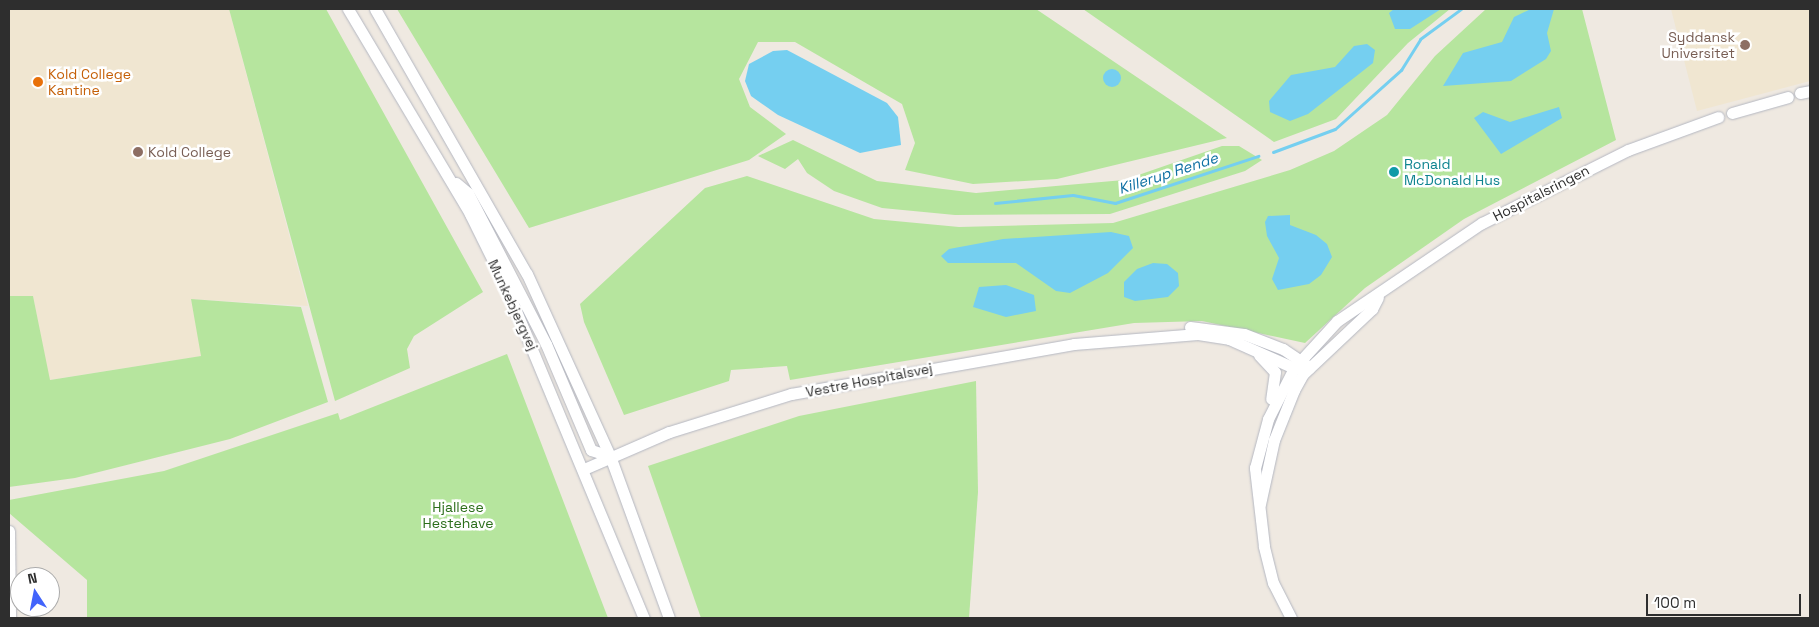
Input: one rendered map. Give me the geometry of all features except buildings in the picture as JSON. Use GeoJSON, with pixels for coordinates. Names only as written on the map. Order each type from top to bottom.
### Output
{"type":"FeatureCollection","features":[{"type":"Feature","properties":{"kind":"street","name":"Munkebjergvej"},"geometry":{"type":"LineString","coordinates":[[348,9],[448,176],[519,314],[644,618]]}},
{"type":"Feature","properties":{"kind":"street","name":"Munkebjergvej"},"geometry":{"type":"LineString","coordinates":[[375,9],[526,274],[610,456],[669,618]]}},
{"type":"Feature","properties":{"kind":"street"},"geometry":{"type":"LineString","coordinates":[[1732,113],[1788,97]]}},
{"type":"Feature","properties":{"kind":"street","name":"Hospitalsringen"},"geometry":{"type":"LineString","coordinates":[[1291,618],[1273,582],[1259,506],[1255,468],[1265,429],[1302,365],[1338,321],[1378,297],[1482,223],[1529,197],[1628,150],[1718,117]]}},
{"type":"Feature","properties":{"kind":"street"},"geometry":{"type":"LineString","coordinates":[[448,176],[468,193],[546,344],[591,450],[610,456]]}},
{"type":"Feature","properties":{"kind":"street"},"geometry":{"type":"LineString","coordinates":[[1165,334],[1229,345],[1270,364],[1276,382],[1265,429]]}},
{"type":"Feature","properties":{"kind":"street","name":"Vestre Hospitalsvej"},"geometry":{"type":"LineString","coordinates":[[584,469],[610,456],[687,426],[791,394],[1074,344],[1165,334],[1229,339],[1302,365]]}},
{"type":"Feature","properties":{"kind":"street","name":"Hospitalsringen"},"geometry":{"type":"LineString","coordinates":[[1259,506],[1281,421],[1302,365]]}},
{"type":"Feature","properties":{"kind":"street"},"geometry":{"type":"LineString","coordinates":[[9,531],[10,618]]}},
{"type":"Feature","properties":{"kind":"shaded area","name":"Kold College"},"geometry":{"type":"Polygon","coordinates":[[[9,9],[229,9],[308,306],[191,299],[202,356],[49,380],[33,296],[9,296],[9,9]]]}},
{"type":"Feature","properties":{"kind":"shaded area","name":"Syddansk Universitet"},"geometry":{"type":"Polygon","coordinates":[[[1671,9],[1810,9],[1810,81],[1697,111],[1671,9]]]}},
{"type":"Feature","properties":{"kind":"green space"},"geometry":{"type":"Polygon","coordinates":[[[229,9],[326,9],[483,292],[414,336],[407,349],[410,368],[335,401],[229,9]]]}},
{"type":"Feature","properties":{"kind":"green space"},"geometry":{"type":"Polygon","coordinates":[[[397,9],[1036,9],[1227,138],[1057,179],[973,184],[905,170],[915,143],[902,104],[795,42],[758,42],[739,79],[750,107],[786,134],[749,160],[529,228],[397,9]]]}},
{"type":"Feature","properties":{"kind":"green space"},"geometry":{"type":"Polygon","coordinates":[[[1083,9],[1450,9],[1408,43],[1336,119],[1274,142],[1083,9]]]}},
{"type":"Feature","properties":{"kind":"green space"},"geometry":{"type":"Polygon","coordinates":[[[1486,9],[1582,9],[1616,140],[1464,219],[1365,288],[1305,343],[1202,321],[1134,323],[790,380],[787,366],[731,370],[729,381],[624,415],[584,322],[580,304],[705,188],[747,176],[874,219],[959,227],[1113,223],[1290,170],[1334,151],[1387,115],[1435,56],[1486,9]]]}},
{"type":"Feature","properties":{"kind":"green space"},"geometry":{"type":"Polygon","coordinates":[[[793,140],[877,181],[976,193],[1124,180],[1222,146],[1239,146],[1262,160],[1245,171],[1110,214],[955,215],[882,208],[834,191],[807,173],[798,159],[785,169],[758,156],[793,140]]]}},
{"type":"Feature","properties":{"kind":"green space"},"geometry":{"type":"Polygon","coordinates":[[[9,296],[33,296],[50,380],[201,356],[191,299],[301,307],[328,402],[230,439],[75,478],[9,487],[9,296]]]}},
{"type":"Feature","properties":{"kind":"green space","name":"Hjallese Hestehave"},"geometry":{"type":"Polygon","coordinates":[[[507,354],[608,618],[87,618],[87,580],[9,513],[9,500],[164,471],[338,413],[340,420],[507,354]]]}},
{"type":"Feature","properties":{"kind":"green space"},"geometry":{"type":"Polygon","coordinates":[[[976,381],[978,492],[969,618],[701,618],[648,466],[799,416],[976,381]]]}},
{"type":"Feature","properties":{"kind":"water"},"geometry":{"type":"Polygon","coordinates":[[[1394,9],[1441,9],[1410,29],[1395,29],[1389,13],[1394,9]]]}},
{"type":"Feature","properties":{"kind":"water"},"geometry":{"type":"Polygon","coordinates":[[[1531,9],[1554,9],[1547,33],[1551,51],[1546,59],[1511,81],[1443,86],[1463,53],[1502,42],[1514,17],[1531,9]]]}},
{"type":"Feature","properties":{"kind":"water"},"geometry":{"type":"Polygon","coordinates":[[[1367,44],[1375,50],[1373,63],[1308,114],[1290,121],[1270,112],[1269,101],[1291,75],[1335,67],[1354,46],[1367,44]]]}},
{"type":"Feature","properties":{"kind":"water"},"geometry":{"type":"Polygon","coordinates":[[[787,50],[887,103],[898,117],[901,145],[860,153],[778,115],[751,96],[745,81],[749,64],[773,51],[787,50]]]}},
{"type":"Feature","properties":{"kind":"water"},"geometry":{"type":"Polygon","coordinates":[[[1112,69],[1118,72],[1121,78],[1118,84],[1112,87],[1106,84],[1103,78],[1106,72],[1112,69]]]}},
{"type":"Feature","properties":{"kind":"water"},"geometry":{"type":"Polygon","coordinates":[[[1559,107],[1562,118],[1501,154],[1474,118],[1483,112],[1510,122],[1559,107]]]}},
{"type":"Feature","properties":{"kind":"water"},"geometry":{"type":"Polygon","coordinates":[[[1290,215],[1290,225],[1316,235],[1327,244],[1332,257],[1321,275],[1309,284],[1278,290],[1272,279],[1279,258],[1267,236],[1265,222],[1268,216],[1290,215]]]}},
{"type":"Feature","properties":{"kind":"water"},"geometry":{"type":"Polygon","coordinates":[[[1111,232],[1129,236],[1133,248],[1108,273],[1070,293],[1056,291],[1016,263],[948,263],[941,256],[949,249],[1003,239],[1111,232]]]}},
{"type":"Feature","properties":{"kind":"water"},"geometry":{"type":"Polygon","coordinates":[[[1153,263],[1167,264],[1178,273],[1179,286],[1168,297],[1135,301],[1124,297],[1124,282],[1137,269],[1153,263]]]}},
{"type":"Feature","properties":{"kind":"water"},"geometry":{"type":"Polygon","coordinates":[[[1006,285],[1034,295],[1036,311],[1006,317],[973,307],[979,287],[1006,285]]]}},
{"type":"Feature","properties":{"kind":"waterway","name":"Killerup Rende"},"geometry":{"type":"LineString","coordinates":[[1273,152],[1335,129],[1401,70],[1420,39],[1461,9]]}},
{"type":"Feature","properties":{"kind":"waterway","name":"Killerup Rende"},"geometry":{"type":"LineString","coordinates":[[995,203],[1073,195],[1115,203],[1258,156]]}},
{"type":"Feature","properties":{"kind":"place","name":"Syddansk Universitet"},"geometry":{"type":"Point","coordinates":[1745,45]}},
{"type":"Feature","properties":{"kind":"place","name":"Kold College Kantine"},"geometry":{"type":"Point","coordinates":[38,82]}},
{"type":"Feature","properties":{"kind":"place","name":"Kold College"},"geometry":{"type":"Point","coordinates":[138,152]}},
{"type":"Feature","properties":{"kind":"place","name":"Ronald McDonald Hus"},"geometry":{"type":"Point","coordinates":[1394,172]}}]}
